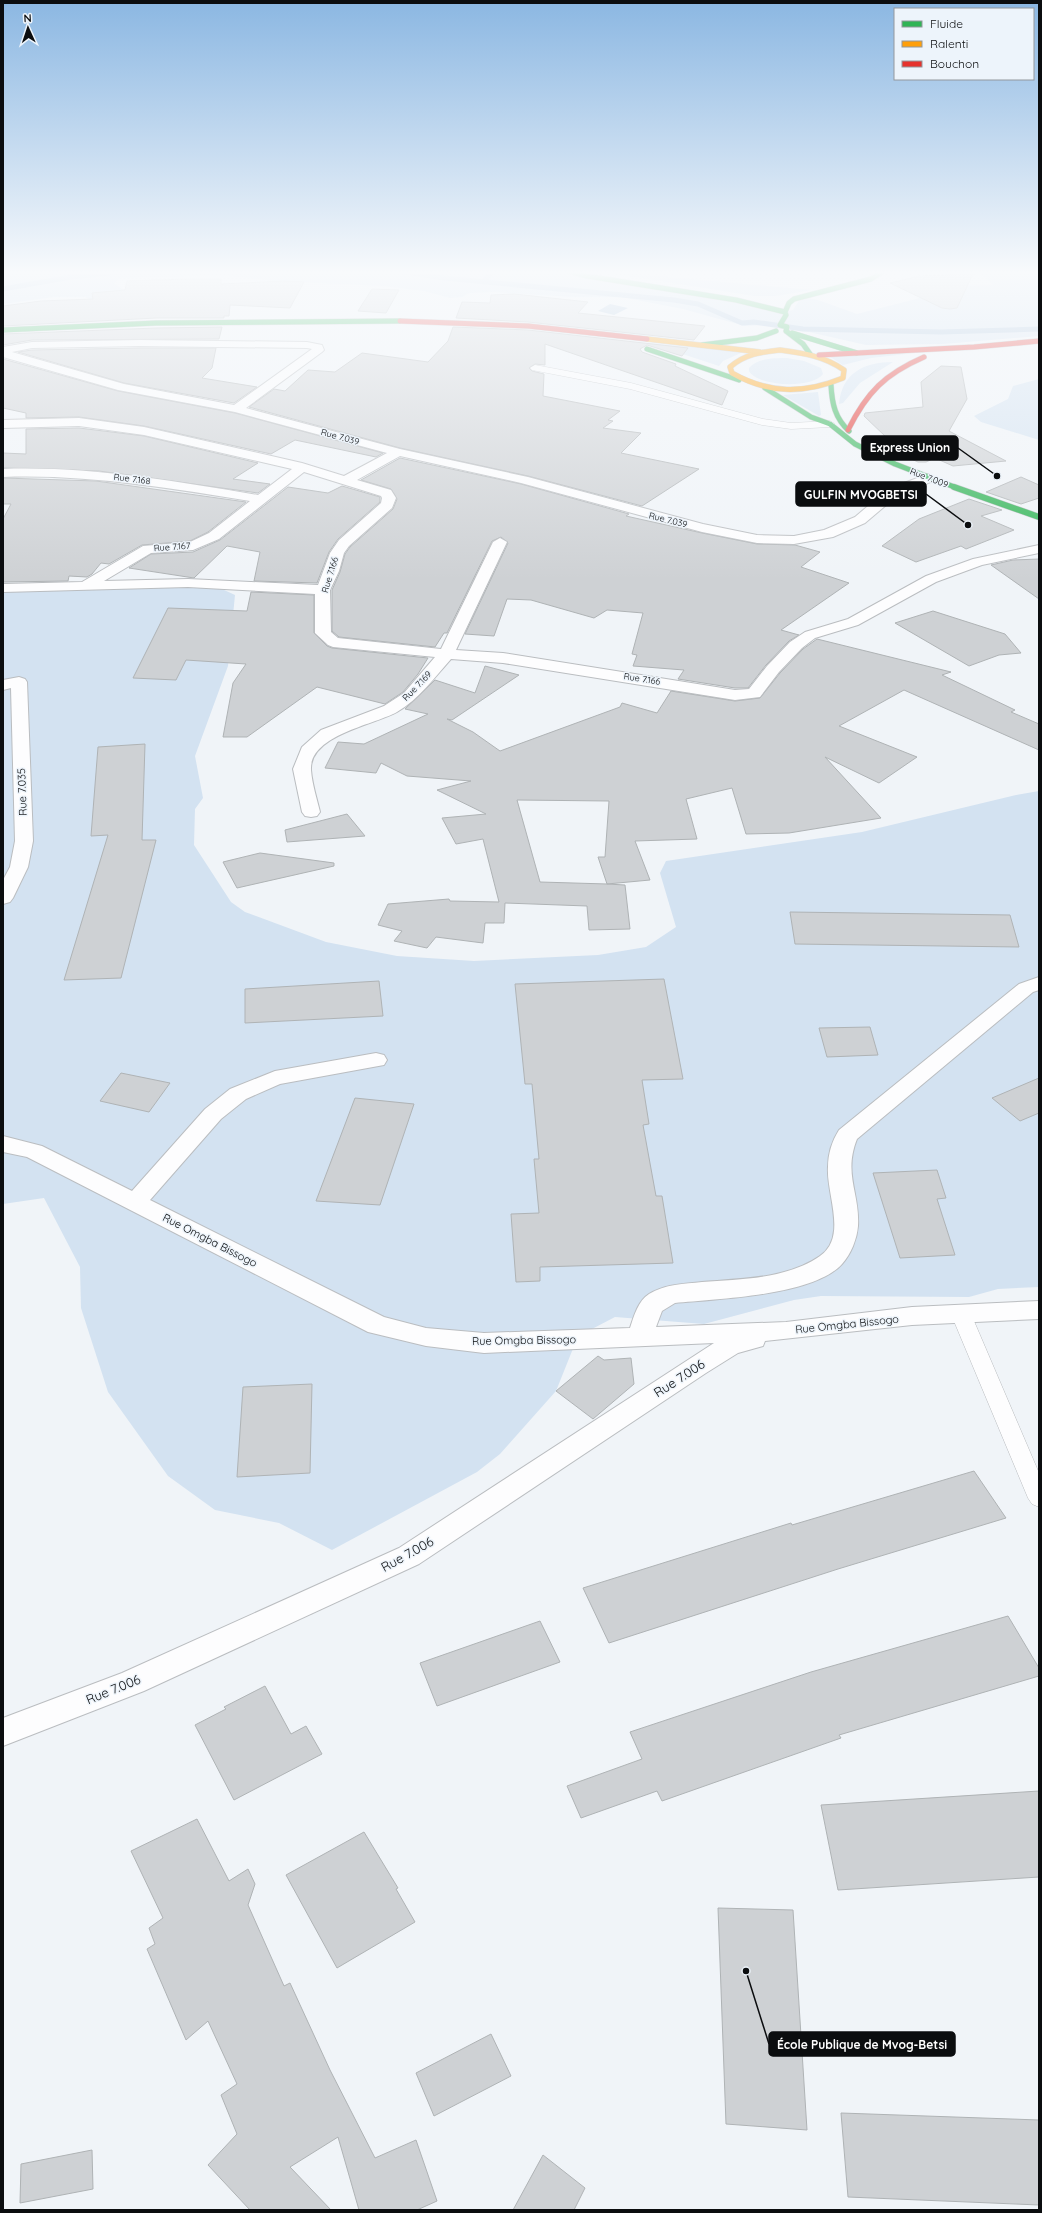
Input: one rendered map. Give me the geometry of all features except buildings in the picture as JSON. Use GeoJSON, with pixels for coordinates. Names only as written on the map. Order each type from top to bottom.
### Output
{"type":"FeatureCollection","features":[{"type":"Feature","properties":{"kind":"main road"},"geometry":{"type":"LineString","coordinates":[[719,373],[765,388],[804,390],[831,385],[843,378],[846,373]]}},
{"type":"Feature","properties":{"kind":"main road"},"geometry":{"type":"LineString","coordinates":[[732,373],[739,380]]}},
{"type":"Feature","properties":{"kind":"main road"},"geometry":{"type":"LineString","coordinates":[[848,430],[860,404],[870,389],[891,373]]}},
{"type":"Feature","properties":{"kind":"main road","name":"Rue 7.009"},"geometry":{"type":"LineString","coordinates":[[831,385],[832,414],[838,422],[848,430],[876,449],[903,462],[1039,511]]}},
{"type":"Feature","properties":{"kind":"main road","name":"Rue 7.009"},"geometry":{"type":"LineString","coordinates":[[765,388],[811,417],[830,424],[855,444],[928,478],[1039,517]]}},
{"type":"Feature","properties":{"kind":"street","name":"Rue 7.039"},"geometry":{"type":"LineString","coordinates":[[74,373],[122,387],[236,410],[398,452],[523,480],[702,528],[757,539],[810,539],[843,529],[860,520],[893,492],[928,478]]}},
{"type":"Feature","properties":{"kind":"street"},"geometry":{"type":"LineString","coordinates":[[236,410],[286,373]]}},
{"type":"Feature","properties":{"kind":"street","name":"Rue 7.166"},"geometry":{"type":"LineString","coordinates":[[3,424],[85,422],[144,431],[302,467],[348,479],[386,493],[389,498],[387,505],[344,543],[336,553],[332,571],[323,590],[322,615],[323,633],[333,642],[350,646],[503,658],[745,695],[754,694],[773,669],[796,645],[810,635],[853,622],[931,579],[978,562],[1039,549]]}},
{"type":"Feature","properties":{"kind":"street"},"geometry":{"type":"LineString","coordinates":[[348,479],[398,452]]}},
{"type":"Feature","properties":{"kind":"street","name":"Rue 7.167"},"geometry":{"type":"LineString","coordinates":[[3,588],[85,586],[148,549],[193,546],[202,543],[214,536],[302,467]]}},
{"type":"Feature","properties":{"kind":"street","name":"Rue 7.168"},"geometry":{"type":"LineString","coordinates":[[3,473],[30,472],[120,477],[260,499]]}},
{"type":"Feature","properties":{"kind":"street","name":"Rue 7.169"},"geometry":{"type":"LineString","coordinates":[[311,812],[302,769],[308,751],[327,734],[401,703],[447,653],[500,542]]}},
{"type":"Feature","properties":{"kind":"street"},"geometry":{"type":"LineString","coordinates":[[85,586],[188,583],[323,590]]}},
{"type":"Feature","properties":{"kind":"street","name":"Rue 7.035"},"geometry":{"type":"LineString","coordinates":[[3,898],[19,867],[24,842],[11,683]]}},
{"type":"Feature","properties":{"kind":"street"},"geometry":{"type":"LineString","coordinates":[[640,1336],[650,1306],[658,1299],[673,1294],[781,1281],[807,1274],[830,1261],[843,1242],[846,1220],[837,1169],[840,1150],[847,1135],[1026,988],[1039,983]]}},
{"type":"Feature","properties":{"kind":"street"},"geometry":{"type":"LineString","coordinates":[[134,1202],[213,1114],[238,1094],[275,1078],[376,1060]]}},
{"type":"Feature","properties":{"kind":"street","name":"Rue Omgba Bissogo"},"geometry":{"type":"LineString","coordinates":[[3,1144],[34,1151],[376,1325],[426,1337],[484,1343],[786,1331],[820,1325],[961,1314],[1039,1310]]}},
{"type":"Feature","properties":{"kind":"street","name":"Rue 7.006"},"geometry":{"type":"LineString","coordinates":[[3,1732],[133,1682],[409,1556],[730,1346],[786,1331]]}},
{"type":"Feature","properties":{"kind":"lane"},"geometry":{"type":"LineString","coordinates":[[563,373],[631,386],[762,422],[791,426],[830,424]]}},
{"type":"Feature","properties":{"kind":"lane"},"geometry":{"type":"LineString","coordinates":[[961,1314],[1039,1498]]}},
{"type":"Feature","properties":{"kind":"shaded area"},"geometry":{"type":"Polygon","coordinates":[[[751,373],[823,374],[817,379],[797,384],[773,383],[754,376],[751,373]]]}},
{"type":"Feature","properties":{"kind":"shaded area"},"geometry":{"type":"Polygon","coordinates":[[[854,373],[875,373],[860,383],[843,403],[839,404],[841,393],[854,373]]]}},
{"type":"Feature","properties":{"kind":"shaded area"},"geometry":{"type":"Polygon","coordinates":[[[1039,379],[1039,440],[981,422],[974,416],[1008,399],[1013,386],[1039,379]]]}},
{"type":"Feature","properties":{"kind":"shaded area"},"geometry":{"type":"Polygon","coordinates":[[[818,392],[821,415],[819,416],[783,395],[818,392]]]}},
{"type":"Feature","properties":{"kind":"shaded area"},"geometry":{"type":"Polygon","coordinates":[[[176,586],[222,589],[235,595],[228,666],[195,756],[203,798],[195,809],[194,845],[231,902],[245,912],[326,942],[397,956],[474,961],[598,955],[646,947],[676,927],[660,873],[666,861],[862,832],[1016,795],[1039,791],[1039,1287],[998,1289],[969,1297],[821,1296],[794,1300],[704,1324],[615,1317],[592,1329],[574,1346],[556,1391],[500,1454],[477,1472],[332,1550],[279,1523],[215,1510],[168,1476],[108,1392],[81,1308],[80,1267],[44,1198],[3,1204],[3,589],[124,589],[176,586]]]}},
{"type":"Feature","properties":{"kind":"traffic: fast"},"geometry":{"type":"LineString","coordinates":[[719,373],[739,380]]}},
{"type":"Feature","properties":{"kind":"traffic: fast"},"geometry":{"type":"LineString","coordinates":[[831,385],[834,411],[849,431]]}},
{"type":"Feature","properties":{"kind":"traffic: fast"},"geometry":{"type":"LineString","coordinates":[[765,388],[811,417],[830,424],[855,444],[895,464],[928,478],[1039,517]]}},
{"type":"Feature","properties":{"kind":"traffic: slow"},"geometry":{"type":"LineString","coordinates":[[732,373],[745,381],[758,386],[786,391],[815,388],[829,384],[843,378],[844,373]]}},
{"type":"Feature","properties":{"kind":"traffic: jam"},"geometry":{"type":"LineString","coordinates":[[848,430],[862,404],[878,385],[893,373]]}},
{"type":"Feature","properties":{"kind":"place","name":"Express Union"},"geometry":{"type":"Point","coordinates":[997,476]}},
{"type":"Feature","properties":{"kind":"place","name":"GULFIN MVOGBETSI"},"geometry":{"type":"Point","coordinates":[968,525]}},
{"type":"Feature","properties":{"kind":"place","name":"École Publique de Mvog-Betsi"},"geometry":{"type":"Point","coordinates":[746,1971]}}]}
